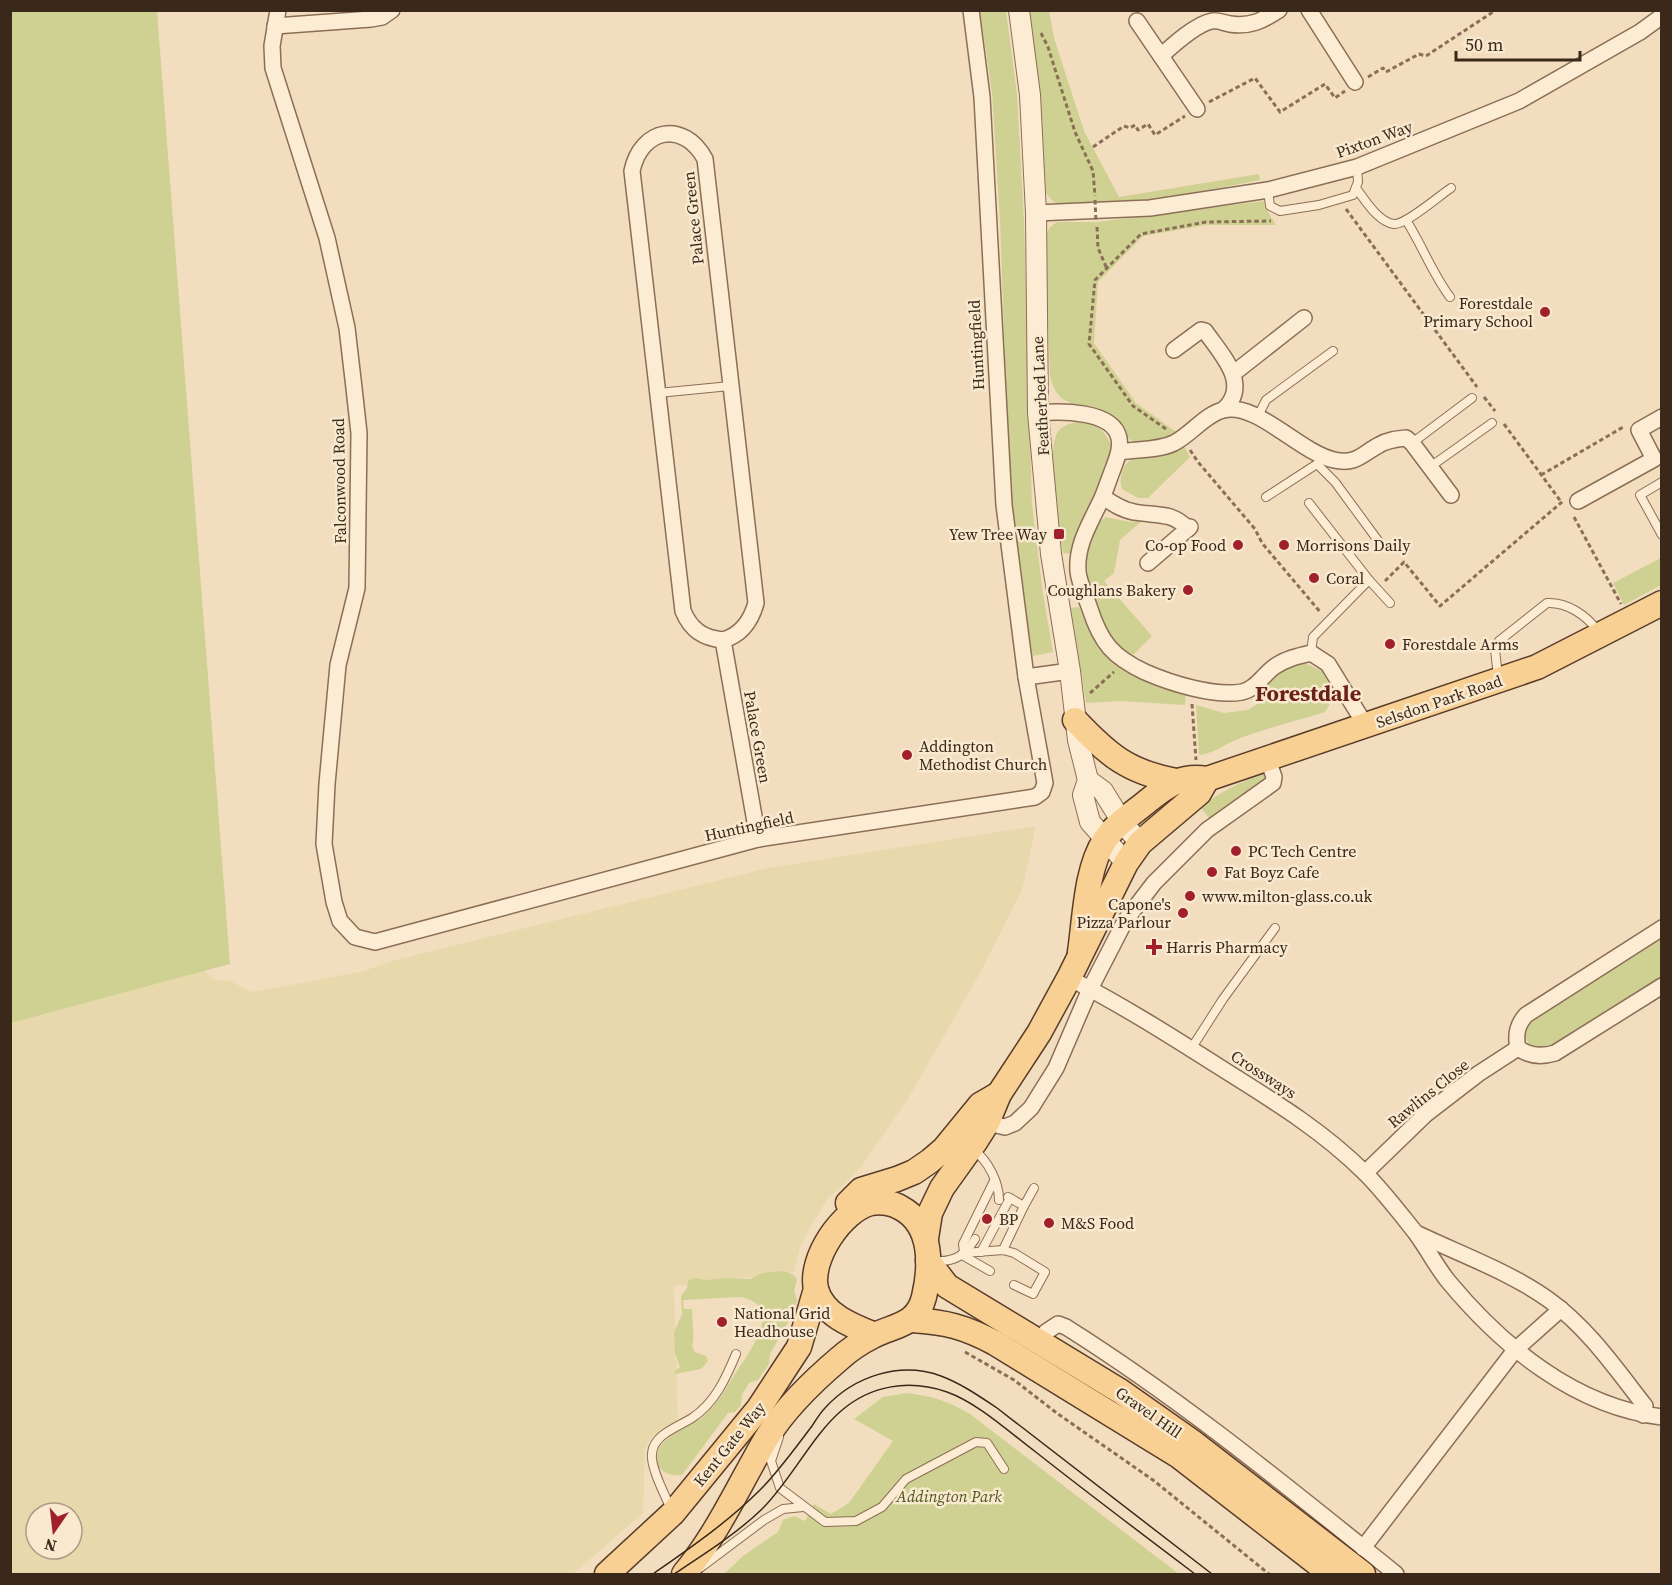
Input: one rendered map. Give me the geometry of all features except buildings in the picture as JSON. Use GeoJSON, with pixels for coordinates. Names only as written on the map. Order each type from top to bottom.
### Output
{"type":"FeatureCollection","features":[{"type":"Feature","properties":{"kind":"main road","name":"Selsdon Park Road"},"geometry":{"type":"LineString","coordinates":[[1182,772],[1191,777],[1208,779],[1499,681],[1537,667],[1662,603]]}},
{"type":"Feature","properties":{"kind":"main road"},"geometry":{"type":"LineString","coordinates":[[1074,713],[1104,750],[1125,765],[1147,774],[1182,772]]}},
{"type":"Feature","properties":{"kind":"main road"},"geometry":{"type":"LineString","coordinates":[[1080,952],[1092,871],[1105,840],[1122,822],[1182,772]]}},
{"type":"Feature","properties":{"kind":"main road"},"geometry":{"type":"LineString","coordinates":[[999,1094],[980,1105],[930,1161],[914,1172],[861,1190],[849,1202],[822,1252],[816,1278],[816,1289],[823,1302],[840,1320],[874,1335],[912,1320],[923,1301],[933,1205],[942,1188],[971,1148],[987,1122],[999,1094],[1039,1033],[1126,862],[1140,843],[1200,793],[1208,779]]}},
{"type":"Feature","properties":{"kind":"main road"},"geometry":{"type":"LineString","coordinates":[[835,1230],[858,1209],[871,1203],[896,1205],[911,1214],[927,1250]]}},
{"type":"Feature","properties":{"kind":"main road","name":"Gravel Hill"},"geometry":{"type":"LineString","coordinates":[[927,1250],[947,1286],[1043,1337],[1191,1441],[1363,1575]]}},
{"type":"Feature","properties":{"kind":"main road","name":"Kent Gate Way"},"geometry":{"type":"LineString","coordinates":[[607,1575],[673,1513],[759,1408],[799,1347],[816,1289]]}},
{"type":"Feature","properties":{"kind":"main road","name":"Gravel Hill"},"geometry":{"type":"LineString","coordinates":[[912,1320],[938,1321],[967,1328],[995,1342],[1179,1456],[1331,1575]]}},
{"type":"Feature","properties":{"kind":"main road","name":"Kent Gate Way"},"geometry":{"type":"LineString","coordinates":[[684,1575],[716,1529],[766,1438],[788,1409],[841,1357],[874,1335]]}},
{"type":"Feature","properties":{"kind":"street","name":"Falconwood Road"},"geometry":{"type":"LineString","coordinates":[[355,937],[340,921],[334,902],[324,844],[338,665],[357,588],[359,434],[347,328],[327,238],[273,68],[272,46],[276,18],[371,19],[382,17],[393,10]]}},
{"type":"Feature","properties":{"kind":"street","name":"Huntingfield"},"geometry":{"type":"LineString","coordinates":[[355,937],[375,942],[758,839],[1035,797],[1042,792],[1044,783],[1026,677],[1004,505],[983,108],[971,10]]}},
{"type":"Feature","properties":{"kind":"street","name":"Featherbed Lane"},"geometry":{"type":"LineString","coordinates":[[1018,10],[1030,95],[1036,213],[1038,413],[1051,554],[1070,671],[1074,713],[1088,780],[1083,795],[1090,822],[1126,862]]}},
{"type":"Feature","properties":{"kind":"street"},"geometry":{"type":"LineString","coordinates":[[1161,56],[1209,22],[1252,25],[1278,10]]}},
{"type":"Feature","properties":{"kind":"street"},"geometry":{"type":"LineString","coordinates":[[1309,10],[1356,83]]}},
{"type":"Feature","properties":{"kind":"street","name":"Pixton Way"},"geometry":{"type":"LineString","coordinates":[[1036,213],[1150,208],[1268,190],[1357,167],[1519,101],[1640,32],[1662,16]]}},
{"type":"Feature","properties":{"kind":"street"},"geometry":{"type":"LineString","coordinates":[[1137,21],[1197,109]]}},
{"type":"Feature","properties":{"kind":"street","name":"Palace Green"},"geometry":{"type":"LineString","coordinates":[[670,133],[690,140],[699,148],[705,159],[756,603],[743,628],[734,637],[723,640],[712,639],[700,634],[692,628],[683,611],[658,393],[632,171],[639,150],[651,138],[670,133]]}},
{"type":"Feature","properties":{"kind":"street"},"geometry":{"type":"LineString","coordinates":[[1234,373],[1304,318]]}},
{"type":"Feature","properties":{"kind":"street"},"geometry":{"type":"LineString","coordinates":[[1119,452],[1174,443],[1223,410],[1235,393],[1234,373],[1205,331],[1201,330],[1174,350]]}},
{"type":"Feature","properties":{"kind":"street"},"geometry":{"type":"LineString","coordinates":[[1223,410],[1242,409],[1258,416],[1321,461],[1349,462],[1381,444],[1406,438],[1452,495]]}},
{"type":"Feature","properties":{"kind":"street"},"geometry":{"type":"LineString","coordinates":[[1038,413],[1091,415],[1107,422],[1115,429],[1119,438],[1119,452],[1102,497],[1082,539],[1078,572],[1093,618],[1112,651],[1125,663],[1155,676],[1211,692],[1242,692],[1253,687],[1273,668],[1294,656],[1311,653],[1328,664],[1366,726]]}},
{"type":"Feature","properties":{"kind":"street"},"geometry":{"type":"LineString","coordinates":[[1578,501],[1658,458],[1639,430],[1662,417]]}},
{"type":"Feature","properties":{"kind":"street"},"geometry":{"type":"LineString","coordinates":[[1102,497],[1132,512],[1162,514],[1180,520],[1189,528],[1148,563]]}},
{"type":"Feature","properties":{"kind":"street","name":"Palace Green"},"geometry":{"type":"LineString","coordinates":[[723,640],[758,839]]}},
{"type":"Feature","properties":{"kind":"street"},"geometry":{"type":"LineString","coordinates":[[1026,677],[1070,671]]}},
{"type":"Feature","properties":{"kind":"street"},"geometry":{"type":"LineString","coordinates":[[987,1122],[1005,1127],[1015,1123],[1030,1108],[1056,1068],[1090,989],[1125,921],[1154,883],[1207,830],[1273,783],[1274,777],[1268,760]]}},
{"type":"Feature","properties":{"kind":"street"},"geometry":{"type":"LineString","coordinates":[[1088,780],[1103,790],[1122,822],[1140,843]]}},
{"type":"Feature","properties":{"kind":"street"},"geometry":{"type":"LineString","coordinates":[[1662,928],[1526,1015],[1518,1028],[1518,1048],[1523,1052],[1539,1056],[1555,1053],[1662,986]]}},
{"type":"Feature","properties":{"kind":"street","name":"Crossways"},"geometry":{"type":"LineString","coordinates":[[1069,978],[1191,1049],[1296,1116],[1365,1173],[1415,1233],[1447,1280],[1482,1319],[1515,1350],[1603,1404],[1662,1418]]}},
{"type":"Feature","properties":{"kind":"street","name":"Rawlins Close"},"geometry":{"type":"LineString","coordinates":[[1365,1173],[1426,1114],[1478,1074],[1518,1048]]}},
{"type":"Feature","properties":{"kind":"street","name":"Crossways"},"geometry":{"type":"LineString","coordinates":[[1415,1233],[1496,1270],[1546,1298],[1560,1309],[1596,1344],[1645,1406],[1643,1415]]}},
{"type":"Feature","properties":{"kind":"street"},"geometry":{"type":"LineString","coordinates":[[1363,1548],[1515,1350],[1560,1309]]}},
{"type":"Feature","properties":{"kind":"street","name":"Gravel Hill"},"geometry":{"type":"LineString","coordinates":[[1043,1337],[1058,1324],[1113,1356],[1197,1417],[1396,1575]]}},
{"type":"Feature","properties":{"kind":"lane"},"geometry":{"type":"LineString","coordinates":[[1268,190],[1270,206],[1280,211],[1340,200],[1353,195],[1358,182],[1357,167]]}},
{"type":"Feature","properties":{"kind":"lane"},"geometry":{"type":"LineString","coordinates":[[1356,188],[1373,210],[1394,224],[1406,220],[1451,188]]}},
{"type":"Feature","properties":{"kind":"lane"},"geometry":{"type":"LineString","coordinates":[[1406,220],[1417,237],[1435,275],[1450,297]]}},
{"type":"Feature","properties":{"kind":"lane"},"geometry":{"type":"LineString","coordinates":[[1258,416],[1266,400],[1333,351]]}},
{"type":"Feature","properties":{"kind":"lane"},"geometry":{"type":"LineString","coordinates":[[658,393],[730,386]]}},
{"type":"Feature","properties":{"kind":"lane"},"geometry":{"type":"LineString","coordinates":[[1412,443],[1472,398]]}},
{"type":"Feature","properties":{"kind":"lane"},"geometry":{"type":"LineString","coordinates":[[1430,467],[1492,423]]}},
{"type":"Feature","properties":{"kind":"lane"},"geometry":{"type":"LineString","coordinates":[[1266,497],[1321,461],[1382,546]]}},
{"type":"Feature","properties":{"kind":"lane"},"geometry":{"type":"LineString","coordinates":[[1662,482],[1640,495],[1662,535]]}},
{"type":"Feature","properties":{"kind":"lane"},"geometry":{"type":"LineString","coordinates":[[1309,503],[1369,580],[1390,603]]}},
{"type":"Feature","properties":{"kind":"lane"},"geometry":{"type":"LineString","coordinates":[[1311,653],[1313,637],[1369,580]]}},
{"type":"Feature","properties":{"kind":"lane"},"geometry":{"type":"LineString","coordinates":[[1499,681],[1495,650],[1499,641],[1547,603],[1556,602],[1576,610],[1592,622],[1601,634]]}},
{"type":"Feature","properties":{"kind":"lane"},"geometry":{"type":"LineString","coordinates":[[1191,1049],[1223,999],[1275,928]]}},
{"type":"Feature","properties":{"kind":"lane"},"geometry":{"type":"LineString","coordinates":[[971,1148],[984,1157],[999,1191],[999,1200]]}},
{"type":"Feature","properties":{"kind":"lane"},"geometry":{"type":"LineString","coordinates":[[963,1254],[963,1244],[994,1181]]}},
{"type":"Feature","properties":{"kind":"lane"},"geometry":{"type":"LineString","coordinates":[[1003,1251],[1034,1188]]}},
{"type":"Feature","properties":{"kind":"lane"},"geometry":{"type":"LineString","coordinates":[[999,1191],[1024,1206]]}},
{"type":"Feature","properties":{"kind":"lane"},"geometry":{"type":"LineString","coordinates":[[981,1252],[1010,1198]]}},
{"type":"Feature","properties":{"kind":"lane"},"geometry":{"type":"LineString","coordinates":[[927,1250],[949,1262],[963,1254],[975,1239]]}},
{"type":"Feature","properties":{"kind":"lane"},"geometry":{"type":"LineString","coordinates":[[963,1254],[1003,1251],[1014,1253],[1045,1272],[1033,1294],[1014,1286]]}},
{"type":"Feature","properties":{"kind":"lane"},"geometry":{"type":"LineString","coordinates":[[963,1254],[990,1271]]}},
{"type":"Feature","properties":{"kind":"lane"},"geometry":{"type":"LineString","coordinates":[[673,1513],[653,1465],[652,1451],[655,1442],[662,1435],[695,1417],[711,1401],[736,1354]]}},
{"type":"Feature","properties":{"kind":"lane"},"geometry":{"type":"LineString","coordinates":[[788,1409],[771,1461],[780,1488],[825,1522],[856,1521],[882,1508],[906,1479],[976,1442],[987,1443],[1004,1469]]}},
{"type":"Feature","properties":{"kind":"lane"},"geometry":{"type":"LineString","coordinates":[[691,1575],[764,1520],[783,1509],[803,1507]]}},
{"type":"Feature","properties":{"kind":"path"},"geometry":{"type":"LineString","coordinates":[[1093,147],[1124,126],[1130,128],[1135,125],[1138,130],[1148,124],[1155,135],[1255,78],[1280,112],[1325,84],[1335,98],[1383,68],[1386,72],[1419,54],[1426,56],[1496,10]]}},
{"type":"Feature","properties":{"kind":"path"},"geometry":{"type":"LineString","coordinates":[[1040,30],[1048,47],[1075,132],[1093,171],[1098,248],[1107,269]]}},
{"type":"Feature","properties":{"kind":"path"},"geometry":{"type":"LineString","coordinates":[[1340,200],[1541,475],[1577,520],[1630,620]]}},
{"type":"Feature","properties":{"kind":"path"},"geometry":{"type":"LineString","coordinates":[[1280,211],[1278,221],[1206,222],[1141,234],[1095,280],[1089,344],[1133,406],[1182,437],[1198,462],[1256,529],[1262,543],[1328,622]]}},
{"type":"Feature","properties":{"kind":"path"},"geometry":{"type":"LineString","coordinates":[[1541,475],[1625,426],[1639,430]]}},
{"type":"Feature","properties":{"kind":"path"},"geometry":{"type":"LineString","coordinates":[[1377,588],[1404,562],[1440,606],[1562,502]]}},
{"type":"Feature","properties":{"kind":"path"},"geometry":{"type":"LineString","coordinates":[[1074,713],[1125,663]]}},
{"type":"Feature","properties":{"kind":"path"},"geometry":{"type":"LineString","coordinates":[[1182,772],[1196,761],[1191,686]]}},
{"type":"Feature","properties":{"kind":"path"},"geometry":{"type":"LineString","coordinates":[[957,1348],[1014,1380],[1058,1414],[1153,1480],[1269,1575]]}},
{"type":"Feature","properties":{"kind":"path"},"geometry":{"type":"LineString","coordinates":[[1058,1414],[1063,1407]]}},
{"type":"Feature","properties":{"kind":"shaded area"},"geometry":{"type":"Polygon","coordinates":[[[1036,826],[1022,890],[980,973],[908,1099],[863,1164],[828,1198],[813,1222],[800,1247],[794,1272],[674,1286],[678,1420],[661,1429],[651,1438],[645,1450],[643,1513],[573,1574],[11,1574],[11,1023],[204,971],[214,980],[230,981],[252,992],[364,971],[395,960],[768,868],[1036,826]]]}},
{"type":"Feature","properties":{"kind":"green space"},"geometry":{"type":"Polygon","coordinates":[[[11,10],[157,11],[230,964],[11,1023],[11,10]]]}},
{"type":"Feature","properties":{"kind":"green space"},"geometry":{"type":"Polygon","coordinates":[[[980,11],[1006,11],[1017,94],[1024,220],[1032,504],[1053,652],[1032,656],[1020,595],[1010,503],[1000,221],[992,93],[980,11]]]}},
{"type":"Feature","properties":{"kind":"green space"},"geometry":{"type":"Polygon","coordinates":[[[1028,11],[1049,11],[1054,38],[1084,131],[1119,197],[1259,174],[1260,180],[1136,201],[1075,206],[1060,205],[1054,201],[1048,196],[1043,185],[1040,96],[1028,11]]]}},
{"type":"Feature","properties":{"kind":"green space"},"geometry":{"type":"Polygon","coordinates":[[[1264,201],[1276,225],[1206,225],[1143,236],[1098,282],[1094,343],[1136,403],[1176,432],[1152,441],[1136,442],[1128,438],[1114,419],[1102,410],[1075,404],[1060,396],[1050,376],[1045,236],[1050,227],[1057,222],[1097,222],[1264,201]]]}},
{"type":"Feature","properties":{"kind":"green space"},"geometry":{"type":"Polygon","coordinates":[[[1081,421],[1098,427],[1109,440],[1113,452],[1075,537],[1071,554],[1063,553],[1054,489],[1053,453],[1059,430],[1066,425],[1081,421]]]}},
{"type":"Feature","properties":{"kind":"green space"},"geometry":{"type":"Polygon","coordinates":[[[1184,446],[1190,457],[1148,498],[1138,498],[1122,489],[1121,475],[1129,461],[1167,454],[1184,446]]]}},
{"type":"Feature","properties":{"kind":"green space"},"geometry":{"type":"Polygon","coordinates":[[[1106,517],[1130,522],[1143,520],[1120,540],[1114,573],[1104,581],[1152,636],[1132,656],[1116,645],[1105,629],[1089,577],[1086,555],[1088,544],[1097,525],[1106,517]]]}},
{"type":"Feature","properties":{"kind":"green space"},"geometry":{"type":"Polygon","coordinates":[[[1661,558],[1661,585],[1624,605],[1613,583],[1661,558]]]}},
{"type":"Feature","properties":{"kind":"green space"},"geometry":{"type":"Polygon","coordinates":[[[1079,607],[1092,637],[1109,659],[1133,674],[1186,692],[1185,705],[1120,701],[1086,703],[1071,608],[1079,607]]]}},
{"type":"Feature","properties":{"kind":"green space"},"geometry":{"type":"Polygon","coordinates":[[[1295,663],[1307,664],[1322,671],[1331,688],[1332,700],[1325,712],[1249,735],[1199,755],[1196,705],[1224,713],[1248,710],[1265,699],[1260,691],[1276,675],[1295,663]]]}},
{"type":"Feature","properties":{"kind":"green space"},"geometry":{"type":"Polygon","coordinates":[[[1265,774],[1265,780],[1210,819],[1200,807],[1231,788],[1265,774]]]}},
{"type":"Feature","properties":{"kind":"green space"},"geometry":{"type":"Polygon","coordinates":[[[1661,938],[1661,977],[1554,1044],[1537,1048],[1529,1045],[1523,1033],[1526,1025],[1532,1019],[1661,938]]]}},
{"type":"Feature","properties":{"kind":"green space"},"geometry":{"type":"Polygon","coordinates":[[[784,1271],[797,1279],[794,1291],[797,1300],[794,1312],[770,1354],[769,1364],[758,1380],[749,1383],[742,1395],[741,1405],[735,1412],[728,1413],[682,1475],[668,1474],[657,1463],[656,1457],[662,1444],[671,1436],[699,1420],[714,1406],[756,1341],[762,1319],[760,1309],[753,1302],[740,1297],[683,1300],[684,1309],[692,1309],[692,1346],[695,1352],[706,1356],[708,1361],[701,1369],[675,1374],[674,1372],[680,1367],[675,1353],[674,1332],[682,1314],[681,1296],[687,1288],[688,1281],[694,1278],[750,1279],[763,1273],[784,1271]]]}},
{"type":"Feature","properties":{"kind":"green space","name":"Addington Park"},"geometry":{"type":"Polygon","coordinates":[[[906,1393],[940,1400],[970,1414],[1179,1574],[724,1574],[743,1556],[778,1532],[783,1520],[794,1516],[805,1521],[814,1504],[831,1514],[849,1503],[893,1441],[854,1419],[883,1397],[906,1393]]]}},
{"type":"Feature","properties":{"kind":"tram line"},"geometry":{"type":"LineString","coordinates":[[653,1574],[722,1524],[748,1502],[787,1459],[821,1412],[837,1397],[850,1387],[878,1374],[910,1370],[949,1379],[997,1408],[1212,1574]]}},
{"type":"Feature","properties":{"kind":"tram line"},"geometry":{"type":"LineString","coordinates":[[674,1574],[730,1536],[761,1510],[772,1499],[820,1434],[841,1411],[865,1395],[905,1385],[933,1388],[970,1403],[1195,1574]]}},
{"type":"Feature","properties":{"kind":"place","name":"Forestdale Primary School"},"geometry":{"type":"Point","coordinates":[1545,312]}},
{"type":"Feature","properties":{"kind":"place","name":"Yew Tree Way"},"geometry":{"type":"Point","coordinates":[1059,534]}},
{"type":"Feature","properties":{"kind":"place","name":"Co-op Food"},"geometry":{"type":"Point","coordinates":[1238,545]}},
{"type":"Feature","properties":{"kind":"place","name":"Morrisons Daily"},"geometry":{"type":"Point","coordinates":[1284,545]}},
{"type":"Feature","properties":{"kind":"place","name":"Coral"},"geometry":{"type":"Point","coordinates":[1314,578]}},
{"type":"Feature","properties":{"kind":"place","name":"Coughlans Bakery"},"geometry":{"type":"Point","coordinates":[1188,590]}},
{"type":"Feature","properties":{"kind":"place","name":"Forestdale Arms"},"geometry":{"type":"Point","coordinates":[1390,644]}},
{"type":"Feature","properties":{"kind":"place","name":"Addington Methodist Church"},"geometry":{"type":"Point","coordinates":[907,755]}},
{"type":"Feature","properties":{"kind":"place","name":"PC Tech Centre"},"geometry":{"type":"Point","coordinates":[1236,851]}},
{"type":"Feature","properties":{"kind":"place","name":"Fat Boyz Cafe"},"geometry":{"type":"Point","coordinates":[1212,872]}},
{"type":"Feature","properties":{"kind":"place","name":"www.milton-glass.co.uk"},"geometry":{"type":"Point","coordinates":[1190,896]}},
{"type":"Feature","properties":{"kind":"place","name":"Capone's Pizza Parlour"},"geometry":{"type":"Point","coordinates":[1183,913]}},
{"type":"Feature","properties":{"kind":"place","name":"Harris Pharmacy"},"geometry":{"type":"Point","coordinates":[1154,947]}},
{"type":"Feature","properties":{"kind":"place","name":"BP"},"geometry":{"type":"Point","coordinates":[987,1219]}},
{"type":"Feature","properties":{"kind":"place","name":"M&S Food"},"geometry":{"type":"Point","coordinates":[1049,1223]}},
{"type":"Feature","properties":{"kind":"place","name":"National Grid Headhouse"},"geometry":{"type":"Point","coordinates":[722,1322]}},
{"type":"Feature","properties":{"kind":"district","name":"Forestdale"},"geometry":{"type":"Point","coordinates":[1308,693]}}]}
